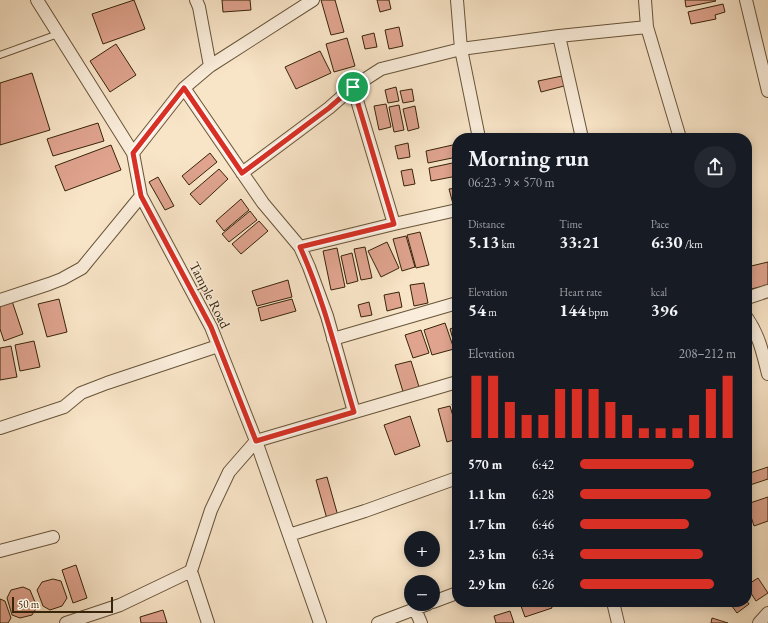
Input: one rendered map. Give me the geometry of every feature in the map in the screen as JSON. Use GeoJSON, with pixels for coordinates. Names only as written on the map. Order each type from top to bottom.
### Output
{"type":"FeatureCollection","features":[{"type":"Feature","properties":{"kind":"street","name":"Tample Road"},"geometry":{"type":"LineString","coordinates":[[37,0],[133,153],[141,196],[211,327],[256,441],[320,623]]}},
{"type":"Feature","properties":{"kind":"street"},"geometry":{"type":"LineString","coordinates":[[133,153],[184,88],[210,66],[313,0]]}},
{"type":"Feature","properties":{"kind":"street"},"geometry":{"type":"LineString","coordinates":[[457,0],[461,49],[478,133]]}},
{"type":"Feature","properties":{"kind":"street"},"geometry":{"type":"LineString","coordinates":[[645,0],[647,26],[679,133]]}},
{"type":"Feature","properties":{"kind":"street"},"geometry":{"type":"LineString","coordinates":[[746,0],[768,91]]}},
{"type":"Feature","properties":{"kind":"street"},"geometry":{"type":"LineString","coordinates":[[199,2],[210,66]]}},
{"type":"Feature","properties":{"kind":"street"},"geometry":{"type":"LineString","coordinates":[[242,173],[329,108],[353,87],[381,69],[461,49],[647,26]]}},
{"type":"Feature","properties":{"kind":"street"},"geometry":{"type":"LineString","coordinates":[[559,36],[581,133]]}},
{"type":"Feature","properties":{"kind":"street"},"geometry":{"type":"LineString","coordinates":[[353,87],[394,224]]}},
{"type":"Feature","properties":{"kind":"street"},"geometry":{"type":"LineString","coordinates":[[184,88],[263,203],[300,247],[327,316],[354,412]]}},
{"type":"Feature","properties":{"kind":"street"},"geometry":{"type":"LineString","coordinates":[[0,300],[62,279],[82,268],[141,196]]}},
{"type":"Feature","properties":{"kind":"street"},"geometry":{"type":"LineString","coordinates":[[300,247],[452,211]]}},
{"type":"Feature","properties":{"kind":"street"},"geometry":{"type":"LineString","coordinates":[[752,296],[768,291]]}},
{"type":"Feature","properties":{"kind":"street"},"geometry":{"type":"LineString","coordinates":[[333,339],[452,304]]}},
{"type":"Feature","properties":{"kind":"street"},"geometry":{"type":"LineString","coordinates":[[752,326],[760,344],[768,374]]}},
{"type":"Feature","properties":{"kind":"street"},"geometry":{"type":"LineString","coordinates":[[0,428],[64,407],[81,393],[218,346]]}},
{"type":"Feature","properties":{"kind":"street"},"geometry":{"type":"LineString","coordinates":[[208,623],[191,570],[211,510],[229,472],[256,441],[452,383]]}},
{"type":"Feature","properties":{"kind":"street"},"geometry":{"type":"LineString","coordinates":[[289,535],[365,511],[452,480]]}},
{"type":"Feature","properties":{"kind":"street"},"geometry":{"type":"LineString","coordinates":[[0,551],[53,537]]}},
{"type":"Feature","properties":{"kind":"street"},"geometry":{"type":"LineString","coordinates":[[66,623],[120,605],[191,570]]}},
{"type":"Feature","properties":{"kind":"street"},"geometry":{"type":"LineString","coordinates":[[440,599],[452,595]]}},
{"type":"Feature","properties":{"kind":"street"},"geometry":{"type":"LineString","coordinates":[[614,607],[618,623]]}},
{"type":"Feature","properties":{"kind":"street"},"geometry":{"type":"LineString","coordinates":[[378,623],[410,611]]}},
{"type":"Feature","properties":{"kind":"street"},"geometry":{"type":"LineString","coordinates":[[416,611],[421,623]]}},
{"type":"Feature","properties":{"kind":"street"},"geometry":{"type":"LineString","coordinates":[[759,623],[768,613]]}},
{"type":"Feature","properties":{"kind":"lane"},"geometry":{"type":"LineString","coordinates":[[0,55],[58,34]]}},
{"type":"Feature","properties":{"kind":"building"},"geometry":{"type":"Polygon","coordinates":[[[134,0],[145,29],[103,44],[92,14],[134,0]]]}},
{"type":"Feature","properties":{"kind":"building"},"geometry":{"type":"Polygon","coordinates":[[[222,0],[250,0],[251,10],[223,12],[222,0]]]}},
{"type":"Feature","properties":{"kind":"building"},"geometry":{"type":"Polygon","coordinates":[[[321,0],[335,0],[344,32],[331,35],[321,0]]]}},
{"type":"Feature","properties":{"kind":"building"},"geometry":{"type":"Polygon","coordinates":[[[377,0],[389,0],[391,9],[380,12],[377,0]]]}},
{"type":"Feature","properties":{"kind":"building"},"geometry":{"type":"Polygon","coordinates":[[[685,0],[715,0],[716,1],[686,7],[685,0]]]}},
{"type":"Feature","properties":{"kind":"building"},"geometry":{"type":"Polygon","coordinates":[[[723,4],[725,12],[715,15],[716,19],[691,24],[688,12],[723,4]]]}},
{"type":"Feature","properties":{"kind":"building"},"geometry":{"type":"Polygon","coordinates":[[[399,27],[403,46],[389,49],[385,30],[399,27]]]}},
{"type":"Feature","properties":{"kind":"building"},"geometry":{"type":"Polygon","coordinates":[[[374,33],[377,47],[365,49],[362,36],[374,33]]]}},
{"type":"Feature","properties":{"kind":"building"},"geometry":{"type":"Polygon","coordinates":[[[347,38],[355,66],[334,72],[326,44],[347,38]]]}},
{"type":"Feature","properties":{"kind":"building"},"geometry":{"type":"Polygon","coordinates":[[[116,44],[136,75],[110,92],[90,61],[116,44]]]}},
{"type":"Feature","properties":{"kind":"building"},"geometry":{"type":"Polygon","coordinates":[[[320,51],[331,73],[296,89],[285,67],[320,51]]]}},
{"type":"Feature","properties":{"kind":"building"},"geometry":{"type":"Polygon","coordinates":[[[32,73],[50,130],[0,145],[0,83],[32,73]]]}},
{"type":"Feature","properties":{"kind":"building"},"geometry":{"type":"Polygon","coordinates":[[[562,76],[564,86],[541,92],[538,81],[562,76]]]}},
{"type":"Feature","properties":{"kind":"building"},"geometry":{"type":"Polygon","coordinates":[[[396,87],[399,101],[388,103],[385,90],[396,87]]]}},
{"type":"Feature","properties":{"kind":"building"},"geometry":{"type":"Polygon","coordinates":[[[412,89],[414,101],[403,103],[400,91],[412,89]]]}},
{"type":"Feature","properties":{"kind":"building"},"geometry":{"type":"Polygon","coordinates":[[[386,104],[391,127],[379,130],[374,106],[386,104]]]}},
{"type":"Feature","properties":{"kind":"building"},"geometry":{"type":"Polygon","coordinates":[[[399,105],[404,130],[394,132],[389,107],[399,105]]]}},
{"type":"Feature","properties":{"kind":"building"},"geometry":{"type":"Polygon","coordinates":[[[415,106],[419,128],[408,131],[403,109],[415,106]]]}},
{"type":"Feature","properties":{"kind":"building"},"geometry":{"type":"Polygon","coordinates":[[[98,123],[104,141],[53,156],[47,139],[98,123]]]}},
{"type":"Feature","properties":{"kind":"building"},"geometry":{"type":"Polygon","coordinates":[[[408,143],[410,157],[398,159],[395,146],[408,143]]]}},
{"type":"Feature","properties":{"kind":"building"},"geometry":{"type":"Polygon","coordinates":[[[111,145],[121,170],[65,191],[55,166],[111,145]]]}},
{"type":"Feature","properties":{"kind":"building"},"geometry":{"type":"Polygon","coordinates":[[[452,145],[452,158],[428,163],[426,151],[452,145]]]}},
{"type":"Feature","properties":{"kind":"building"},"geometry":{"type":"Polygon","coordinates":[[[210,153],[217,162],[189,185],[182,176],[210,153]]]}},
{"type":"Feature","properties":{"kind":"building"},"geometry":{"type":"Polygon","coordinates":[[[452,163],[452,177],[431,181],[429,168],[452,163]]]}},
{"type":"Feature","properties":{"kind":"building"},"geometry":{"type":"Polygon","coordinates":[[[219,169],[228,179],[200,205],[190,194],[219,169]]]}},
{"type":"Feature","properties":{"kind":"building"},"geometry":{"type":"Polygon","coordinates":[[[412,169],[415,184],[404,186],[401,171],[412,169]]]}},
{"type":"Feature","properties":{"kind":"building"},"geometry":{"type":"Polygon","coordinates":[[[158,177],[174,206],[165,210],[149,182],[158,177]]]}},
{"type":"Feature","properties":{"kind":"building"},"geometry":{"type":"Polygon","coordinates":[[[449,189],[452,189],[452,200],[449,189]]]}},
{"type":"Feature","properties":{"kind":"building"},"geometry":{"type":"Polygon","coordinates":[[[241,199],[249,210],[224,231],[216,221],[241,199]]]}},
{"type":"Feature","properties":{"kind":"building"},"geometry":{"type":"Polygon","coordinates":[[[250,211],[257,220],[229,242],[222,234],[250,211]]]}},
{"type":"Feature","properties":{"kind":"building"},"geometry":{"type":"Polygon","coordinates":[[[259,221],[268,231],[241,254],[232,244],[259,221]]]}},
{"type":"Feature","properties":{"kind":"building"},"geometry":{"type":"Polygon","coordinates":[[[420,232],[429,265],[416,268],[407,235],[420,232]]]}},
{"type":"Feature","properties":{"kind":"building"},"geometry":{"type":"Polygon","coordinates":[[[406,236],[415,267],[402,271],[393,239],[406,236]]]}},
{"type":"Feature","properties":{"kind":"building"},"geometry":{"type":"Polygon","coordinates":[[[387,242],[399,268],[381,277],[368,251],[387,242]]]}},
{"type":"Feature","properties":{"kind":"building"},"geometry":{"type":"Polygon","coordinates":[[[365,247],[372,278],[361,280],[354,249],[365,247]]]}},
{"type":"Feature","properties":{"kind":"building"},"geometry":{"type":"Polygon","coordinates":[[[337,248],[345,287],[331,290],[323,251],[337,248]]]}},
{"type":"Feature","properties":{"kind":"building"},"geometry":{"type":"Polygon","coordinates":[[[352,253],[358,281],[347,284],[341,256],[352,253]]]}},
{"type":"Feature","properties":{"kind":"building"},"geometry":{"type":"Polygon","coordinates":[[[768,262],[768,285],[752,289],[752,266],[768,262]]]}},
{"type":"Feature","properties":{"kind":"building"},"geometry":{"type":"Polygon","coordinates":[[[288,280],[292,297],[257,306],[252,291],[288,280]]]}},
{"type":"Feature","properties":{"kind":"building"},"geometry":{"type":"Polygon","coordinates":[[[424,283],[428,303],[414,306],[410,285],[424,283]]]}},
{"type":"Feature","properties":{"kind":"building"},"geometry":{"type":"Polygon","coordinates":[[[399,292],[402,307],[387,311],[384,295],[399,292]]]}},
{"type":"Feature","properties":{"kind":"building"},"geometry":{"type":"Polygon","coordinates":[[[11,298],[23,334],[4,341],[0,329],[0,302],[11,298]]]}},
{"type":"Feature","properties":{"kind":"building"},"geometry":{"type":"Polygon","coordinates":[[[59,299],[67,332],[47,337],[38,304],[59,299]]]}},
{"type":"Feature","properties":{"kind":"building"},"geometry":{"type":"Polygon","coordinates":[[[292,299],[296,311],[261,321],[258,308],[292,299]]]}},
{"type":"Feature","properties":{"kind":"building"},"geometry":{"type":"Polygon","coordinates":[[[369,302],[372,315],[361,317],[358,305],[369,302]]]}},
{"type":"Feature","properties":{"kind":"building"},"geometry":{"type":"Polygon","coordinates":[[[445,323],[452,343],[452,350],[432,355],[424,330],[445,323]]]}},
{"type":"Feature","properties":{"kind":"building"},"geometry":{"type":"Polygon","coordinates":[[[421,330],[429,353],[413,358],[405,335],[421,330]]]}},
{"type":"Feature","properties":{"kind":"building"},"geometry":{"type":"Polygon","coordinates":[[[34,341],[40,367],[20,371],[15,345],[34,341]]]}},
{"type":"Feature","properties":{"kind":"building"},"geometry":{"type":"Polygon","coordinates":[[[11,346],[17,377],[0,380],[0,348],[11,346]]]}},
{"type":"Feature","properties":{"kind":"building"},"geometry":{"type":"Polygon","coordinates":[[[411,361],[420,390],[404,395],[395,365],[411,361]]]}},
{"type":"Feature","properties":{"kind":"building"},"geometry":{"type":"Polygon","coordinates":[[[450,406],[452,413],[452,440],[447,442],[438,409],[450,406]]]}},
{"type":"Feature","properties":{"kind":"building"},"geometry":{"type":"Polygon","coordinates":[[[410,416],[420,446],[395,455],[384,425],[410,416]]]}},
{"type":"Feature","properties":{"kind":"building"},"geometry":{"type":"Polygon","coordinates":[[[768,467],[768,479],[752,484],[752,472],[768,467]]]}},
{"type":"Feature","properties":{"kind":"building"},"geometry":{"type":"Polygon","coordinates":[[[327,477],[338,516],[327,519],[316,480],[327,477]]]}},
{"type":"Feature","properties":{"kind":"building"},"geometry":{"type":"Polygon","coordinates":[[[768,497],[768,521],[754,526],[752,520],[752,502],[768,497]]]}},
{"type":"Feature","properties":{"kind":"building"},"geometry":{"type":"Polygon","coordinates":[[[76,565],[87,598],[73,603],[62,570],[76,565]]]}},
{"type":"Feature","properties":{"kind":"building"},"geometry":{"type":"Polygon","coordinates":[[[758,578],[768,593],[756,601],[752,595],[752,582],[758,578]]]}},
{"type":"Feature","properties":{"kind":"building"},"geometry":{"type":"Polygon","coordinates":[[[53,579],[61,581],[67,598],[62,606],[50,610],[43,606],[37,590],[42,582],[53,579]]]}},
{"type":"Feature","properties":{"kind":"building"},"geometry":{"type":"Polygon","coordinates":[[[23,587],[30,590],[37,607],[32,615],[20,618],[12,615],[7,598],[11,590],[23,587]]]}},
{"type":"Feature","properties":{"kind":"building"},"geometry":{"type":"Polygon","coordinates":[[[0,599],[5,601],[11,618],[8,623],[0,623],[0,599]]]}},
{"type":"Feature","properties":{"kind":"building"},"geometry":{"type":"Polygon","coordinates":[[[521,607],[552,607],[552,608],[525,617],[521,607]]]}},
{"type":"Feature","properties":{"kind":"building"},"geometry":{"type":"Polygon","coordinates":[[[733,607],[745,607],[737,613],[733,607]]]}},
{"type":"Feature","properties":{"kind":"building"},"geometry":{"type":"Polygon","coordinates":[[[163,610],[167,623],[141,623],[140,617],[163,610]]]}},
{"type":"Feature","properties":{"kind":"building"},"geometry":{"type":"Polygon","coordinates":[[[510,611],[514,623],[496,623],[494,616],[510,611]]]}},
{"type":"Feature","properties":{"kind":"building"},"geometry":{"type":"Polygon","coordinates":[[[712,618],[728,623],[711,623],[712,618]]]}},
{"type":"Feature","properties":{"kind":"route"},"geometry":{"type":"LineString","coordinates":[[353,87],[394,224],[300,247],[327,316],[354,412],[256,441],[211,327],[141,196],[133,153],[184,88],[242,173],[329,108],[353,87]]}}]}
